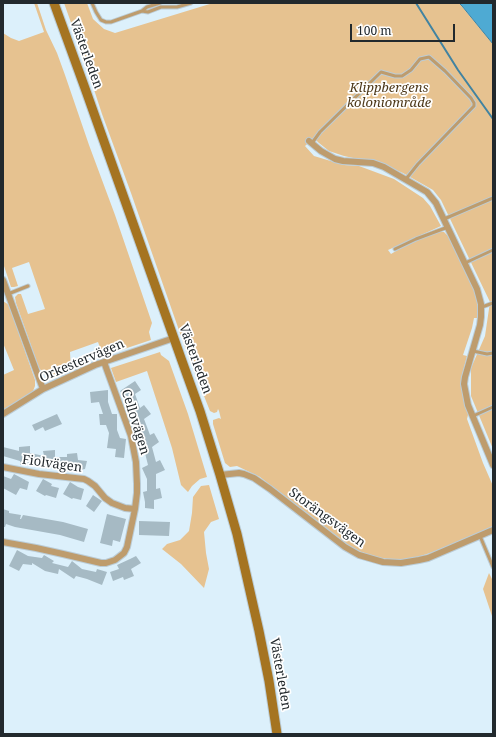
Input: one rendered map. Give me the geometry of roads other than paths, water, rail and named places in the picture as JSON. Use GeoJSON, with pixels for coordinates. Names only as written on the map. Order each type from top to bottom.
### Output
{"type":"FeatureCollection","features":[{"type":"Feature","properties":{"kind":"main road","name":"Västerleden"},"geometry":{"type":"LineString","coordinates":[[54,3],[200,411],[220,475],[237,534],[255,610],[269,681],[277,734]]}},
{"type":"Feature","properties":{"kind":"street"},"geometry":{"type":"LineString","coordinates":[[311,142],[321,151],[335,159],[379,164],[427,192],[436,203],[477,288],[482,307],[480,325],[464,384],[466,398],[472,416],[492,461]]}},
{"type":"Feature","properties":{"kind":"street"},"geometry":{"type":"LineString","coordinates":[[3,280],[6,295],[43,389]]}},
{"type":"Feature","properties":{"kind":"street","name":"Orkestervägen"},"geometry":{"type":"LineString","coordinates":[[3,414],[43,389],[95,365],[174,338]]}},
{"type":"Feature","properties":{"kind":"street","name":"Cellovägen"},"geometry":{"type":"LineString","coordinates":[[3,542],[63,554],[96,563],[112,562],[120,557],[127,547],[135,509],[138,484],[136,462],[132,442],[104,362]]}},
{"type":"Feature","properties":{"kind":"street","name":"Fiolvägen"},"geometry":{"type":"LineString","coordinates":[[3,467],[38,474],[84,479],[96,486],[105,498],[112,503],[127,509],[135,509]]}},
{"type":"Feature","properties":{"kind":"street","name":"Storängsvägen"},"geometry":{"type":"LineString","coordinates":[[220,475],[238,473],[254,478],[345,547],[359,556],[377,561],[401,563],[419,560],[439,554],[493,530]]}},
{"type":"Feature","properties":{"kind":"lane"},"geometry":{"type":"LineString","coordinates":[[92,3],[101,20],[106,22],[111,22],[160,3]]}},
{"type":"Feature","properties":{"kind":"lane"},"geometry":{"type":"LineString","coordinates":[[142,11],[148,12],[170,6],[177,7],[190,3]]}},
{"type":"Feature","properties":{"kind":"lane"},"geometry":{"type":"LineString","coordinates":[[311,142],[381,72],[395,76],[402,76],[411,70],[420,59],[429,57],[471,98],[474,106],[418,164],[406,179]]}},
{"type":"Feature","properties":{"kind":"lane"},"geometry":{"type":"LineString","coordinates":[[444,219],[493,198]]}},
{"type":"Feature","properties":{"kind":"lane"},"geometry":{"type":"LineString","coordinates":[[395,249],[448,227]]}},
{"type":"Feature","properties":{"kind":"lane"},"geometry":{"type":"LineString","coordinates":[[465,262],[493,250]]}},
{"type":"Feature","properties":{"kind":"lane"},"geometry":{"type":"LineString","coordinates":[[6,295],[28,286]]}},
{"type":"Feature","properties":{"kind":"lane"},"geometry":{"type":"LineString","coordinates":[[482,307],[493,303]]}},
{"type":"Feature","properties":{"kind":"lane"},"geometry":{"type":"LineString","coordinates":[[473,350],[487,354],[493,353]]}},
{"type":"Feature","properties":{"kind":"lane"},"geometry":{"type":"LineString","coordinates":[[472,416],[493,407]]}},
{"type":"Feature","properties":{"kind":"lane"},"geometry":{"type":"LineString","coordinates":[[480,536],[493,567]]}},
{"type":"Feature","properties":{"kind":"water"},"geometry":{"type":"Polygon","coordinates":[[[459,3],[493,3],[493,44],[462,6],[459,3]]]}},
{"type":"Feature","properties":{"kind":"waterway"},"geometry":{"type":"LineString","coordinates":[[416,3],[458,70],[493,119]]}},
{"type":"Feature","properties":{"kind":"park label","name":"Klippbergens koloniområde"},"geometry":{"type":"Point","coordinates":[389,96]}}]}
